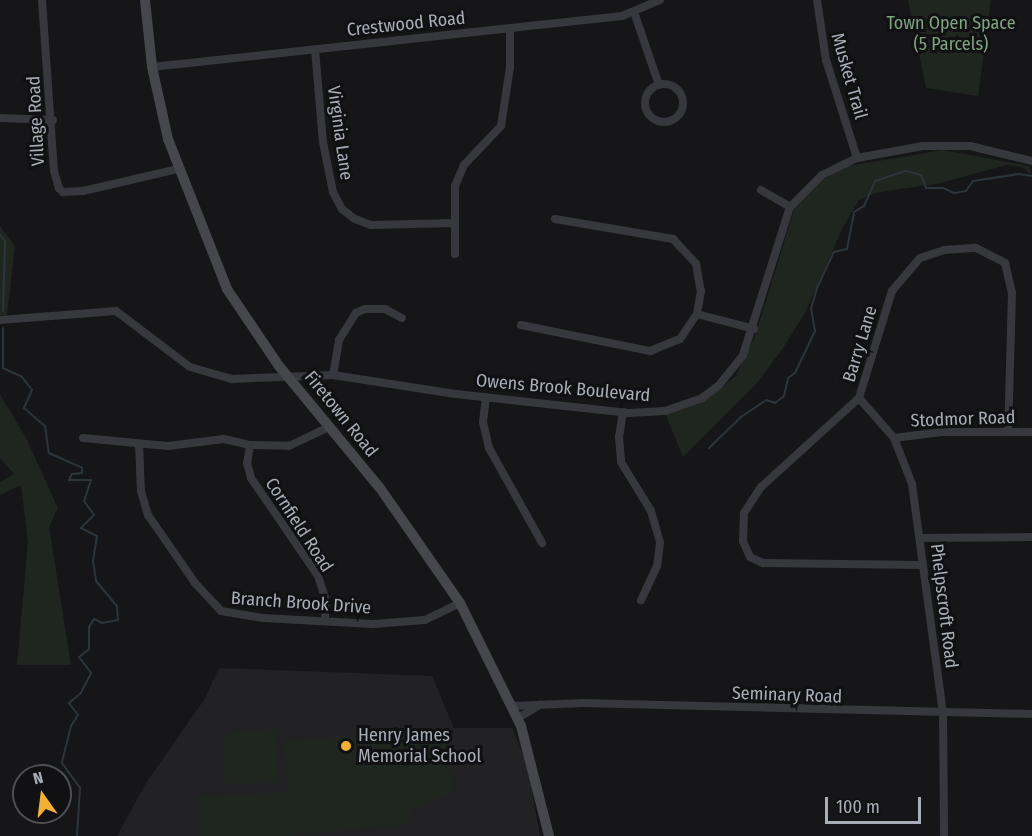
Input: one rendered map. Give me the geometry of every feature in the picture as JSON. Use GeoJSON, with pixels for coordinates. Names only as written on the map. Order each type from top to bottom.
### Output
{"type":"FeatureCollection","features":[{"type":"Feature","properties":{"kind":"street","name":"Village Road"},"geometry":{"type":"LineString","coordinates":[[42,0],[53,120],[54,171],[63,192],[178,169]]}},
{"type":"Feature","properties":{"kind":"street","name":"Firetown Road"},"geometry":{"type":"LineString","coordinates":[[145,0],[152,67],[178,169],[227,289],[256,336],[380,488],[460,603],[518,718],[549,836]]}},
{"type":"Feature","properties":{"kind":"street","name":"Crestwood Road"},"geometry":{"type":"LineString","coordinates":[[152,67],[510,28],[634,12],[660,0]]}},
{"type":"Feature","properties":{"kind":"street","name":"Musket Trail"},"geometry":{"type":"LineString","coordinates":[[817,0],[826,60],[857,159]]}},
{"type":"Feature","properties":{"kind":"street"},"geometry":{"type":"LineString","coordinates":[[634,12],[659,85]]}},
{"type":"Feature","properties":{"kind":"street"},"geometry":{"type":"LineString","coordinates":[[455,254],[457,178],[498,132],[504,117],[510,28]]}},
{"type":"Feature","properties":{"kind":"street","name":"Virginia Lane"},"geometry":{"type":"LineString","coordinates":[[315,49],[324,150],[333,192],[342,209],[355,219],[371,225],[455,224]]}},
{"type":"Feature","properties":{"kind":"street"},"geometry":{"type":"LineString","coordinates":[[659,85],[676,88],[683,99],[681,111],[673,120],[654,120],[646,110],[648,92],[659,85]]}},
{"type":"Feature","properties":{"kind":"street"},"geometry":{"type":"LineString","coordinates":[[0,118],[53,120]]}},
{"type":"Feature","properties":{"kind":"street","name":"Owens Brook Boulevard"},"geometry":{"type":"LineString","coordinates":[[0,320],[116,311],[190,367],[232,379],[291,379],[333,375],[486,397],[623,412],[665,411],[702,398],[733,371],[754,329],[790,207],[822,175],[857,159],[943,145],[995,150],[1031,159]]}},
{"type":"Feature","properties":{"kind":"street"},"geometry":{"type":"LineString","coordinates":[[761,190],[790,207]]}},
{"type":"Feature","properties":{"kind":"street"},"geometry":{"type":"LineString","coordinates":[[521,326],[650,351],[680,339],[697,314],[701,291],[696,264],[673,239],[642,230],[555,219]]}},
{"type":"Feature","properties":{"kind":"street","name":"Barry Lane"},"geometry":{"type":"LineString","coordinates":[[923,565],[763,563],[750,557],[743,541],[744,513],[760,487],[859,398],[892,291],[921,258],[944,250],[976,248],[1005,263],[1010,279],[1008,432]]}},
{"type":"Feature","properties":{"kind":"street"},"geometry":{"type":"LineString","coordinates":[[333,375],[339,340],[356,314],[365,309],[385,309],[402,318]]}},
{"type":"Feature","properties":{"kind":"street"},"geometry":{"type":"LineString","coordinates":[[697,314],[754,329]]}},
{"type":"Feature","properties":{"kind":"street"},"geometry":{"type":"LineString","coordinates":[[486,397],[483,422],[489,448],[542,543]]}},
{"type":"Feature","properties":{"kind":"street","name":"Phelpscroft Road"},"geometry":{"type":"LineString","coordinates":[[859,398],[894,438],[912,484],[943,713],[944,836]]}},
{"type":"Feature","properties":{"kind":"street"},"geometry":{"type":"LineString","coordinates":[[623,412],[619,437],[621,462],[651,511],[660,543],[657,566],[641,600]]}},
{"type":"Feature","properties":{"kind":"street"},"geometry":{"type":"LineString","coordinates":[[83,438],[168,446],[216,439],[250,445],[289,446],[329,427]]}},
{"type":"Feature","properties":{"kind":"street","name":"Stodmor Road"},"geometry":{"type":"LineString","coordinates":[[894,438],[942,432],[1032,432]]}},
{"type":"Feature","properties":{"kind":"street","name":"Branch Brook Drive"},"geometry":{"type":"LineString","coordinates":[[139,444],[141,491],[148,514],[210,601],[221,611],[235,615],[374,624],[425,620],[460,603]]}},
{"type":"Feature","properties":{"kind":"street","name":"Cornfield Road"},"geometry":{"type":"LineString","coordinates":[[250,445],[248,463],[251,478],[318,576],[326,600],[325,620]]}},
{"type":"Feature","properties":{"kind":"street"},"geometry":{"type":"LineString","coordinates":[[920,538],[1032,537]]}},
{"type":"Feature","properties":{"kind":"street"},"geometry":{"type":"LineString","coordinates":[[518,718],[541,704]]}},
{"type":"Feature","properties":{"kind":"street","name":"Seminary Road"},"geometry":{"type":"LineString","coordinates":[[513,706],[541,704],[1032,714]]}},
{"type":"Feature","properties":{"kind":"shaded area","name":"Henry James Memorial School"},"geometry":{"type":"Polygon","coordinates":[[[219,668],[432,676],[454,728],[512,728],[527,763],[540,836],[117,836],[146,783],[204,700],[219,668]]]}},
{"type":"Feature","properties":{"kind":"green space","name":"Town Open Space (5 Parcels)"},"geometry":{"type":"Polygon","coordinates":[[[908,0],[991,0],[978,96],[926,88],[908,0]]]}},
{"type":"Feature","properties":{"kind":"green space"},"geometry":{"type":"Polygon","coordinates":[[[943,150],[1029,166],[1032,176],[1023,167],[1007,165],[940,183],[875,193],[859,200],[843,227],[805,313],[783,348],[757,383],[683,457],[665,413],[704,401],[736,376],[756,333],[795,207],[824,179],[848,166],[943,150]]]}},
{"type":"Feature","properties":{"kind":"green space"},"geometry":{"type":"Polygon","coordinates":[[[0,226],[15,246],[7,315],[0,315],[0,226]]]}},
{"type":"Feature","properties":{"kind":"green space"},"geometry":{"type":"Polygon","coordinates":[[[0,394],[26,438],[58,508],[49,527],[71,665],[17,665],[28,542],[21,485],[0,495],[0,482],[14,474],[0,458],[0,394]]]}},
{"type":"Feature","properties":{"kind":"green space"},"geometry":{"type":"Polygon","coordinates":[[[276,729],[279,782],[225,785],[222,741],[232,732],[276,729]]]}},
{"type":"Feature","properties":{"kind":"green space"},"geometry":{"type":"Polygon","coordinates":[[[445,732],[453,793],[412,810],[409,824],[285,836],[202,836],[200,796],[287,792],[284,740],[445,732]]]}},
{"type":"Feature","properties":{"kind":"waterway"},"geometry":{"type":"LineString","coordinates":[[709,448],[741,417],[766,400],[775,403],[784,396],[788,378],[795,373],[815,331],[811,309],[817,288],[834,252],[847,249],[854,212],[864,206],[875,181],[906,171],[921,175],[926,188],[943,188],[954,193],[966,191],[973,181],[1019,174],[1032,176]]}},
{"type":"Feature","properties":{"kind":"waterway"},"geometry":{"type":"LineString","coordinates":[[0,235],[5,241],[3,311]]}},
{"type":"Feature","properties":{"kind":"waterway"},"geometry":{"type":"LineString","coordinates":[[3,328],[3,368],[22,377],[32,390],[24,408],[45,426],[49,453],[82,468],[82,473],[72,474],[69,480],[91,480],[84,501],[94,515],[81,528],[97,536],[93,561],[96,581],[117,606],[118,620],[102,623],[94,619],[89,627],[89,649],[79,657],[91,673],[81,693],[69,703],[78,715],[71,726],[62,763],[80,788],[77,836]]}},
{"type":"Feature","properties":{"kind":"place","name":"Henry James Memorial School"},"geometry":{"type":"Point","coordinates":[346,746]}}]}
